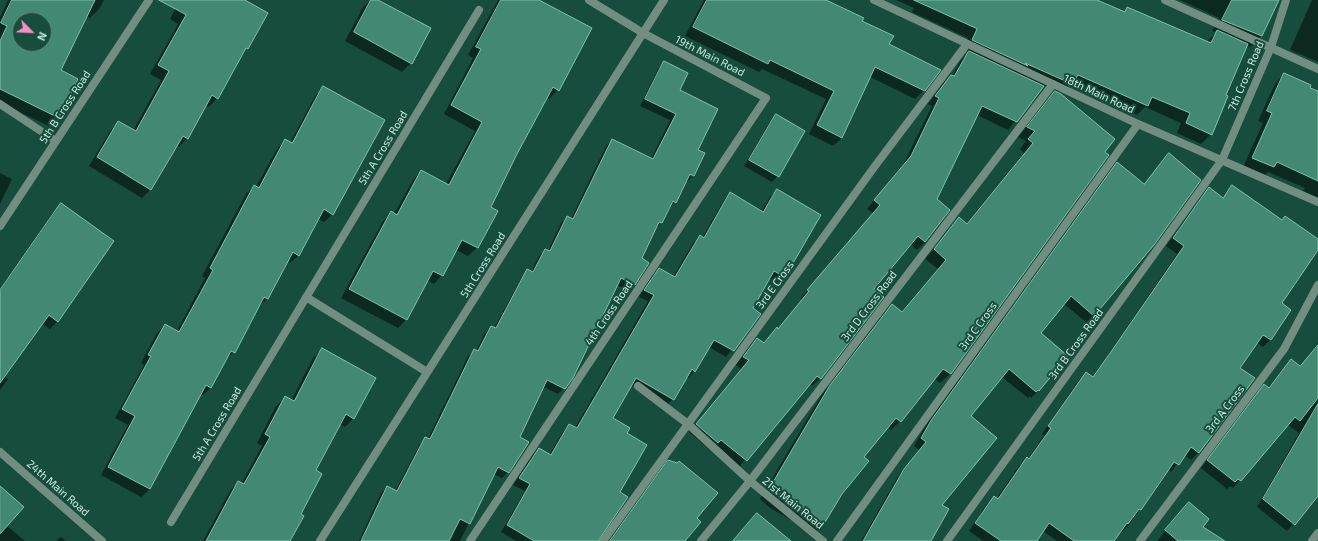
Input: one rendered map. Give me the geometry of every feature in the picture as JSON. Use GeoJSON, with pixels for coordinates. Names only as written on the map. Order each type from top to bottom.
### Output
{"type":"FeatureCollection","features":[{"type":"Feature","properties":{"kind":"street","name":"5th B Cross Road"},"geometry":{"type":"LineString","coordinates":[[0,226],[149,0]]}},
{"type":"Feature","properties":{"kind":"street"},"geometry":{"type":"LineString","coordinates":[[589,0],[643,34]]}},
{"type":"Feature","properties":{"kind":"street","name":"5th Cross Road"},"geometry":{"type":"LineString","coordinates":[[320,541],[664,0]]}},
{"type":"Feature","properties":{"kind":"street","name":"18th Main Road"},"geometry":{"type":"LineString","coordinates":[[874,0],[1138,124],[1318,202]]}},
{"type":"Feature","properties":{"kind":"street"},"geometry":{"type":"LineString","coordinates":[[1165,0],[1318,69]]}},
{"type":"Feature","properties":{"kind":"street","name":"7th Cross Road"},"geometry":{"type":"LineString","coordinates":[[1222,160],[1271,47],[1286,0]]}},
{"type":"Feature","properties":{"kind":"street","name":"5th A Cross Road"},"geometry":{"type":"LineString","coordinates":[[171,522],[479,10]]}},
{"type":"Feature","properties":{"kind":"street","name":"19th Main Road"},"geometry":{"type":"LineString","coordinates":[[643,34],[766,98]]}},
{"type":"Feature","properties":{"kind":"street","name":"3rd E Cross"},"geometry":{"type":"LineString","coordinates":[[603,541],[870,173],[967,44]]}},
{"type":"Feature","properties":{"kind":"street","name":"3rd D Cross Road"},"geometry":{"type":"LineString","coordinates":[[701,541],[750,481],[1053,84]]}},
{"type":"Feature","properties":{"kind":"street","name":"4th Cross Road"},"geometry":{"type":"LineString","coordinates":[[470,541],[766,98]]}},
{"type":"Feature","properties":{"kind":"street"},"geometry":{"type":"LineString","coordinates":[[0,104],[56,141]]}},
{"type":"Feature","properties":{"kind":"street","name":"3rd C Cross"},"geometry":{"type":"LineString","coordinates":[[837,541],[1138,124]]}},
{"type":"Feature","properties":{"kind":"street","name":"3rd B Cross Road"},"geometry":{"type":"LineString","coordinates":[[947,541],[1222,160]]}},
{"type":"Feature","properties":{"kind":"street","name":"3rd A Cross"},"geometry":{"type":"LineString","coordinates":[[1140,541],[1284,349],[1318,285]]}},
{"type":"Feature","properties":{"kind":"street"},"geometry":{"type":"LineString","coordinates":[[306,297],[427,372]]}},
{"type":"Feature","properties":{"kind":"street","name":"21st Main Road"},"geometry":{"type":"LineString","coordinates":[[638,386],[688,424],[750,481],[823,541]]}},
{"type":"Feature","properties":{"kind":"street","name":"24th Main Road"},"geometry":{"type":"LineString","coordinates":[[0,452],[102,541]]}},
{"type":"Feature","properties":{"kind":"street"},"geometry":{"type":"LineString","coordinates":[[1312,541],[1318,533]]}},
{"type":"Feature","properties":{"kind":"building"},"geometry":{"type":"Polygon","coordinates":[[[12,0],[95,0],[61,70],[78,79],[59,118],[0,89],[0,41],[7,26],[1,23],[12,0]]]}},
{"type":"Feature","properties":{"kind":"building"},"geometry":{"type":"Polygon","coordinates":[[[159,0],[245,0],[268,13],[248,49],[246,48],[218,99],[212,95],[188,139],[183,136],[151,190],[97,157],[118,121],[136,131],[169,71],[158,65],[186,15],[159,0]]]}},
{"type":"Feature","properties":{"kind":"building"},"geometry":{"type":"Polygon","coordinates":[[[371,0],[378,0],[431,28],[412,64],[354,32],[371,0]]]}},
{"type":"Feature","properties":{"kind":"building"},"geometry":{"type":"Polygon","coordinates":[[[501,0],[539,0],[592,28],[559,91],[553,87],[517,154],[491,207],[498,211],[478,248],[462,240],[443,276],[433,271],[407,320],[349,289],[391,211],[397,215],[421,170],[449,185],[482,122],[451,105],[481,49],[476,47],[501,0]]]}},
{"type":"Feature","properties":{"kind":"building"},"geometry":{"type":"Polygon","coordinates":[[[707,0],[826,0],[864,18],[862,21],[894,36],[889,44],[941,70],[925,91],[875,67],[842,138],[817,125],[834,91],[770,60],[768,64],[693,27],[707,0]]]}},
{"type":"Feature","properties":{"kind":"building"},"geometry":{"type":"Polygon","coordinates":[[[914,0],[1097,0],[1125,12],[1127,7],[1211,43],[1217,30],[1248,44],[1226,95],[1228,96],[1212,135],[1186,123],[1190,113],[1152,97],[1148,106],[1078,75],[1072,84],[1025,63],[1028,66],[972,40],[977,29],[914,0]]]}},
{"type":"Feature","properties":{"kind":"building"},"geometry":{"type":"Polygon","coordinates":[[[1232,0],[1279,0],[1262,36],[1222,20],[1232,0]]]}},
{"type":"Feature","properties":{"kind":"building"},"geometry":{"type":"Polygon","coordinates":[[[969,51],[1044,86],[1017,122],[982,106],[937,199],[950,210],[925,242],[918,236],[874,289],[884,297],[821,379],[817,376],[747,461],[721,440],[718,443],[696,424],[749,360],[743,357],[757,338],[764,343],[777,327],[778,329],[809,291],[807,290],[880,205],[874,200],[911,156],[939,98],[935,96],[951,75],[954,76],[969,51]]]}},
{"type":"Feature","properties":{"kind":"building"},"geometry":{"type":"Polygon","coordinates":[[[664,61],[688,73],[680,90],[718,109],[698,150],[705,153],[694,176],[690,174],[676,203],[673,201],[662,223],[659,222],[642,258],[649,263],[635,285],[621,278],[573,378],[565,389],[547,380],[520,437],[529,442],[509,473],[498,467],[470,524],[460,519],[449,541],[361,541],[387,486],[397,491],[425,437],[430,439],[474,349],[478,351],[491,326],[496,328],[527,269],[533,272],[545,249],[550,251],[567,216],[573,219],[612,139],[653,159],[676,114],[645,99],[664,61]]]}},
{"type":"Feature","properties":{"kind":"building"},"geometry":{"type":"Polygon","coordinates":[[[1284,73],[1311,85],[1310,88],[1318,91],[1318,181],[1277,162],[1274,167],[1252,158],[1272,113],[1267,111],[1284,73]]]}},
{"type":"Feature","properties":{"kind":"building"},"geometry":{"type":"Polygon","coordinates":[[[323,86],[385,120],[333,215],[324,209],[299,256],[293,252],[268,299],[264,297],[235,353],[231,351],[211,388],[206,385],[150,489],[108,467],[135,416],[122,409],[151,356],[148,355],[165,324],[179,332],[213,270],[210,268],[254,185],[259,188],[285,139],[292,143],[323,86]]]}},
{"type":"Feature","properties":{"kind":"building"},"geometry":{"type":"Polygon","coordinates":[[[1055,91],[1061,94],[1115,139],[1105,152],[1109,155],[951,374],[943,369],[901,422],[896,418],[864,457],[869,461],[842,494],[824,524],[780,498],[769,489],[830,385],[892,304],[902,312],[946,260],[934,249],[959,217],[967,224],[1033,143],[1028,139],[1035,131],[1027,127],[1055,91]]]}},
{"type":"Feature","properties":{"kind":"building"},"geometry":{"type":"Polygon","coordinates":[[[776,114],[805,131],[779,177],[749,160],[776,114]]]}},
{"type":"Feature","properties":{"kind":"building"},"geometry":{"type":"Polygon","coordinates":[[[1169,153],[1201,180],[1154,245],[1094,316],[1071,296],[1041,333],[1068,356],[1039,391],[1038,390],[1036,392],[1009,369],[971,416],[997,438],[942,505],[949,509],[931,541],[863,541],[904,469],[926,442],[921,438],[932,419],[1117,162],[1144,184],[1169,153]]]}},
{"type":"Feature","properties":{"kind":"building"},"geometry":{"type":"Polygon","coordinates":[[[1232,185],[1282,220],[1285,216],[1318,239],[1318,250],[1282,303],[1291,310],[1271,340],[1263,335],[1240,368],[1255,378],[1199,453],[1191,447],[1179,465],[1174,462],[1141,510],[1139,509],[1114,541],[1074,541],[1049,523],[1037,541],[1001,541],[975,523],[994,496],[998,499],[1027,457],[1029,459],[1051,428],[1048,426],[1086,372],[1093,377],[1108,356],[1184,246],[1173,238],[1209,187],[1223,198],[1232,185]]]}},
{"type":"Feature","properties":{"kind":"building"},"geometry":{"type":"Polygon","coordinates":[[[777,189],[821,215],[785,277],[774,271],[753,308],[761,314],[734,351],[714,340],[695,372],[692,369],[674,400],[636,378],[613,418],[630,428],[627,433],[647,445],[620,492],[628,497],[598,541],[534,541],[507,525],[530,484],[519,478],[539,448],[551,455],[569,424],[577,428],[654,295],[644,290],[659,268],[675,277],[700,235],[704,238],[730,192],[763,212],[777,189]]]}},
{"type":"Feature","properties":{"kind":"building"},"geometry":{"type":"Polygon","coordinates":[[[61,203],[114,241],[58,322],[49,315],[0,383],[0,290],[61,203]]]}},
{"type":"Feature","properties":{"kind":"building"},"geometry":{"type":"Polygon","coordinates":[[[1318,345],[1318,398],[1300,421],[1295,417],[1241,481],[1238,479],[1235,482],[1207,460],[1264,384],[1269,388],[1291,359],[1300,366],[1318,345]]]}},
{"type":"Feature","properties":{"kind":"building"},"geometry":{"type":"Polygon","coordinates":[[[322,348],[376,378],[354,419],[346,414],[316,470],[322,474],[301,514],[304,516],[290,541],[206,541],[238,481],[244,484],[270,437],[265,434],[285,396],[294,401],[322,348]]]}},
{"type":"Feature","properties":{"kind":"building"},"geometry":{"type":"Polygon","coordinates":[[[1318,404],[1318,496],[1295,525],[1263,499],[1318,404]]]}},
{"type":"Feature","properties":{"kind":"building"},"geometry":{"type":"Polygon","coordinates":[[[668,460],[677,463],[679,461],[718,493],[697,518],[701,522],[685,541],[610,541],[668,460]]]}},
{"type":"Feature","properties":{"kind":"building"},"geometry":{"type":"Polygon","coordinates":[[[0,486],[24,507],[0,534],[0,486]]]}},
{"type":"Feature","properties":{"kind":"building"},"geometry":{"type":"Polygon","coordinates":[[[1189,502],[1209,519],[1203,527],[1225,541],[1178,541],[1165,530],[1189,502]]]}},
{"type":"Feature","properties":{"kind":"building"},"geometry":{"type":"Polygon","coordinates":[[[757,513],[791,541],[733,541],[757,513]]]}}]}
